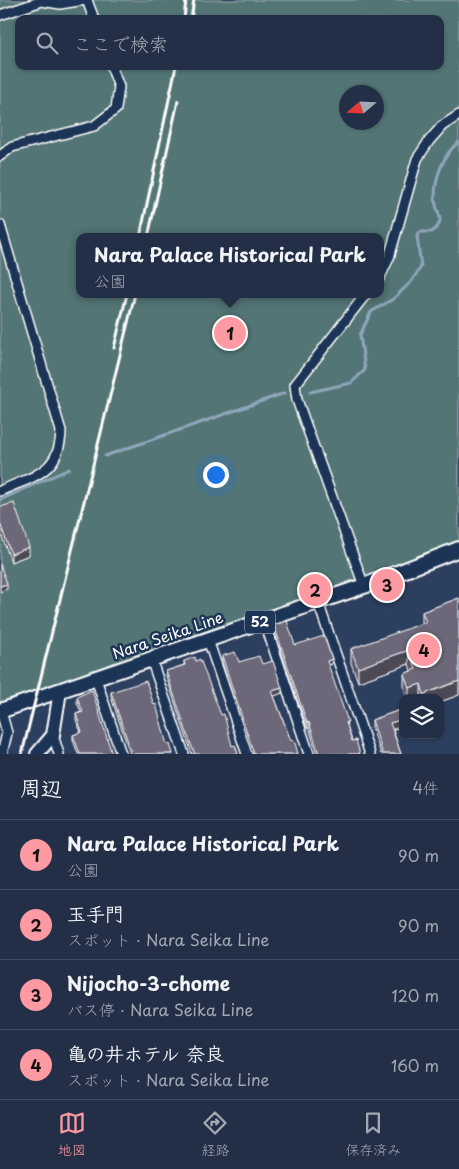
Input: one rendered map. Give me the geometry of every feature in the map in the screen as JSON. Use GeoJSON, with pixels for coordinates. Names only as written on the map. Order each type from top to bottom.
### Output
{"type":"FeatureCollection","features":[{"type":"Feature","properties":{"kind":"main road","name":"Nara Seika Line"},"geometry":{"type":"LineString","coordinates":[[1,711],[364,586],[459,549]]}},
{"type":"Feature","properties":{"kind":"street"},"geometry":{"type":"LineString","coordinates":[[0,15],[42,1],[60,4],[86,0],[92,15]]}},
{"type":"Feature","properties":{"kind":"street"},"geometry":{"type":"LineString","coordinates":[[0,156],[12,147],[94,126],[116,109],[118,87],[112,70]]}},
{"type":"Feature","properties":{"kind":"street"},"geometry":{"type":"LineString","coordinates":[[384,267],[392,249],[417,159],[442,126],[459,115]]}},
{"type":"Feature","properties":{"kind":"street"},"geometry":{"type":"LineString","coordinates":[[0,225],[61,431],[60,449],[53,463],[43,471],[0,491]]}},
{"type":"Feature","properties":{"kind":"street"},"geometry":{"type":"LineString","coordinates":[[363,298],[295,385],[297,400],[364,586]]}},
{"type":"Feature","properties":{"kind":"street"},"geometry":{"type":"LineString","coordinates":[[318,602],[370,754]]}},
{"type":"Feature","properties":{"kind":"street"},"geometry":{"type":"LineString","coordinates":[[264,620],[309,754]]}},
{"type":"Feature","properties":{"kind":"street"},"geometry":{"type":"LineString","coordinates":[[208,640],[247,754]]}},
{"type":"Feature","properties":{"kind":"street"},"geometry":{"type":"LineString","coordinates":[[151,660],[184,754]]}},
{"type":"Feature","properties":{"kind":"street"},"geometry":{"type":"LineString","coordinates":[[96,678],[122,754]]}},
{"type":"Feature","properties":{"kind":"street"},"geometry":{"type":"LineString","coordinates":[[59,754],[53,735],[60,691]]}},
{"type":"Feature","properties":{"kind":"street"},"geometry":{"type":"LineString","coordinates":[[1,711],[7,733],[2,754]]}},
{"type":"Feature","properties":{"kind":"street"},"geometry":{"type":"LineString","coordinates":[[37,754],[53,735]]}},
{"type":"Feature","properties":{"kind":"green space"},"geometry":{"type":"Polygon","coordinates":[[[0,0],[459,0],[459,543],[397,567],[396,564],[341,584],[342,588],[0,705],[0,0]]]}},
{"type":"Feature","properties":{"kind":"building"},"geometry":{"type":"Polygon","coordinates":[[[14,503],[29,547],[11,554],[0,523],[0,507],[14,503]]]}},
{"type":"Feature","properties":{"kind":"building"},"geometry":{"type":"Polygon","coordinates":[[[0,564],[7,584],[0,586],[0,564]]]}},
{"type":"Feature","properties":{"kind":"building"},"geometry":{"type":"Polygon","coordinates":[[[459,598],[459,681],[424,694],[421,684],[409,688],[404,674],[416,669],[409,650],[358,668],[351,649],[426,622],[422,612],[459,598]]]}},
{"type":"Feature","properties":{"kind":"building"},"geometry":{"type":"Polygon","coordinates":[[[287,621],[295,645],[324,636],[332,659],[327,661],[348,722],[346,722],[352,741],[356,740],[360,754],[319,754],[274,625],[287,621]]]}},
{"type":"Feature","properties":{"kind":"building"},"geometry":{"type":"Polygon","coordinates":[[[235,652],[239,662],[259,656],[262,664],[273,661],[282,688],[272,691],[291,741],[294,739],[298,754],[254,754],[222,656],[235,652]]]}},
{"type":"Feature","properties":{"kind":"building"},"geometry":{"type":"Polygon","coordinates":[[[195,657],[196,661],[200,659],[221,715],[224,714],[232,746],[235,745],[238,754],[195,754],[166,671],[185,665],[184,661],[195,657]]]}},
{"type":"Feature","properties":{"kind":"building"},"geometry":{"type":"Polygon","coordinates":[[[146,681],[154,705],[156,704],[167,745],[170,744],[173,754],[132,754],[111,692],[146,681]]]}},
{"type":"Feature","properties":{"kind":"building"},"geometry":{"type":"Polygon","coordinates":[[[92,690],[112,754],[80,754],[73,735],[82,732],[76,714],[83,712],[77,697],[92,690]]]}},
{"type":"Feature","properties":{"kind":"building"},"geometry":{"type":"Polygon","coordinates":[[[399,710],[399,720],[390,723],[401,754],[383,754],[372,720],[399,710]]]}},
{"type":"Feature","properties":{"kind":"waterway"},"geometry":{"type":"LineString","coordinates":[[310,392],[351,383],[365,370],[360,335],[371,312],[393,299],[411,282],[421,267],[417,236],[420,232],[432,232],[439,223],[440,219],[435,198],[436,182],[444,159],[459,142]]}},
{"type":"Feature","properties":{"kind":"waterway"},"geometry":{"type":"LineString","coordinates":[[105,456],[285,393]]}},
{"type":"Feature","properties":{"kind":"waterway"},"geometry":{"type":"LineString","coordinates":[[0,500],[69,469]]}},
{"type":"Feature","properties":{"kind":"railway"},"geometry":{"type":"LineString","coordinates":[[184,15],[186,0]]}},
{"type":"Feature","properties":{"kind":"railway"},"geometry":{"type":"LineString","coordinates":[[192,15],[194,0]]}},
{"type":"Feature","properties":{"kind":"railway"},"geometry":{"type":"LineString","coordinates":[[141,233],[175,70]]}},
{"type":"Feature","properties":{"kind":"railway"},"geometry":{"type":"LineString","coordinates":[[149,233],[178,101]]}},
{"type":"Feature","properties":{"kind":"railway"},"geometry":{"type":"LineString","coordinates":[[114,348],[126,298]]}},
{"type":"Feature","properties":{"kind":"railway"},"geometry":{"type":"LineString","coordinates":[[22,754],[134,298]]}},
{"type":"Feature","properties":{"kind":"place","name":"Nara Palace Historical Park"},"geometry":{"type":"Point","coordinates":[230,333]}},
{"type":"Feature","properties":{"kind":"place","name":"Nijocho-3-chome"},"geometry":{"type":"Point","coordinates":[387,585]}},
{"type":"Feature","properties":{"kind":"place","name":"玉手門"},"geometry":{"type":"Point","coordinates":[315,590]}},
{"type":"Feature","properties":{"kind":"place","name":"亀の井ホテル 奈良"},"geometry":{"type":"Point","coordinates":[424,650]}}]}
